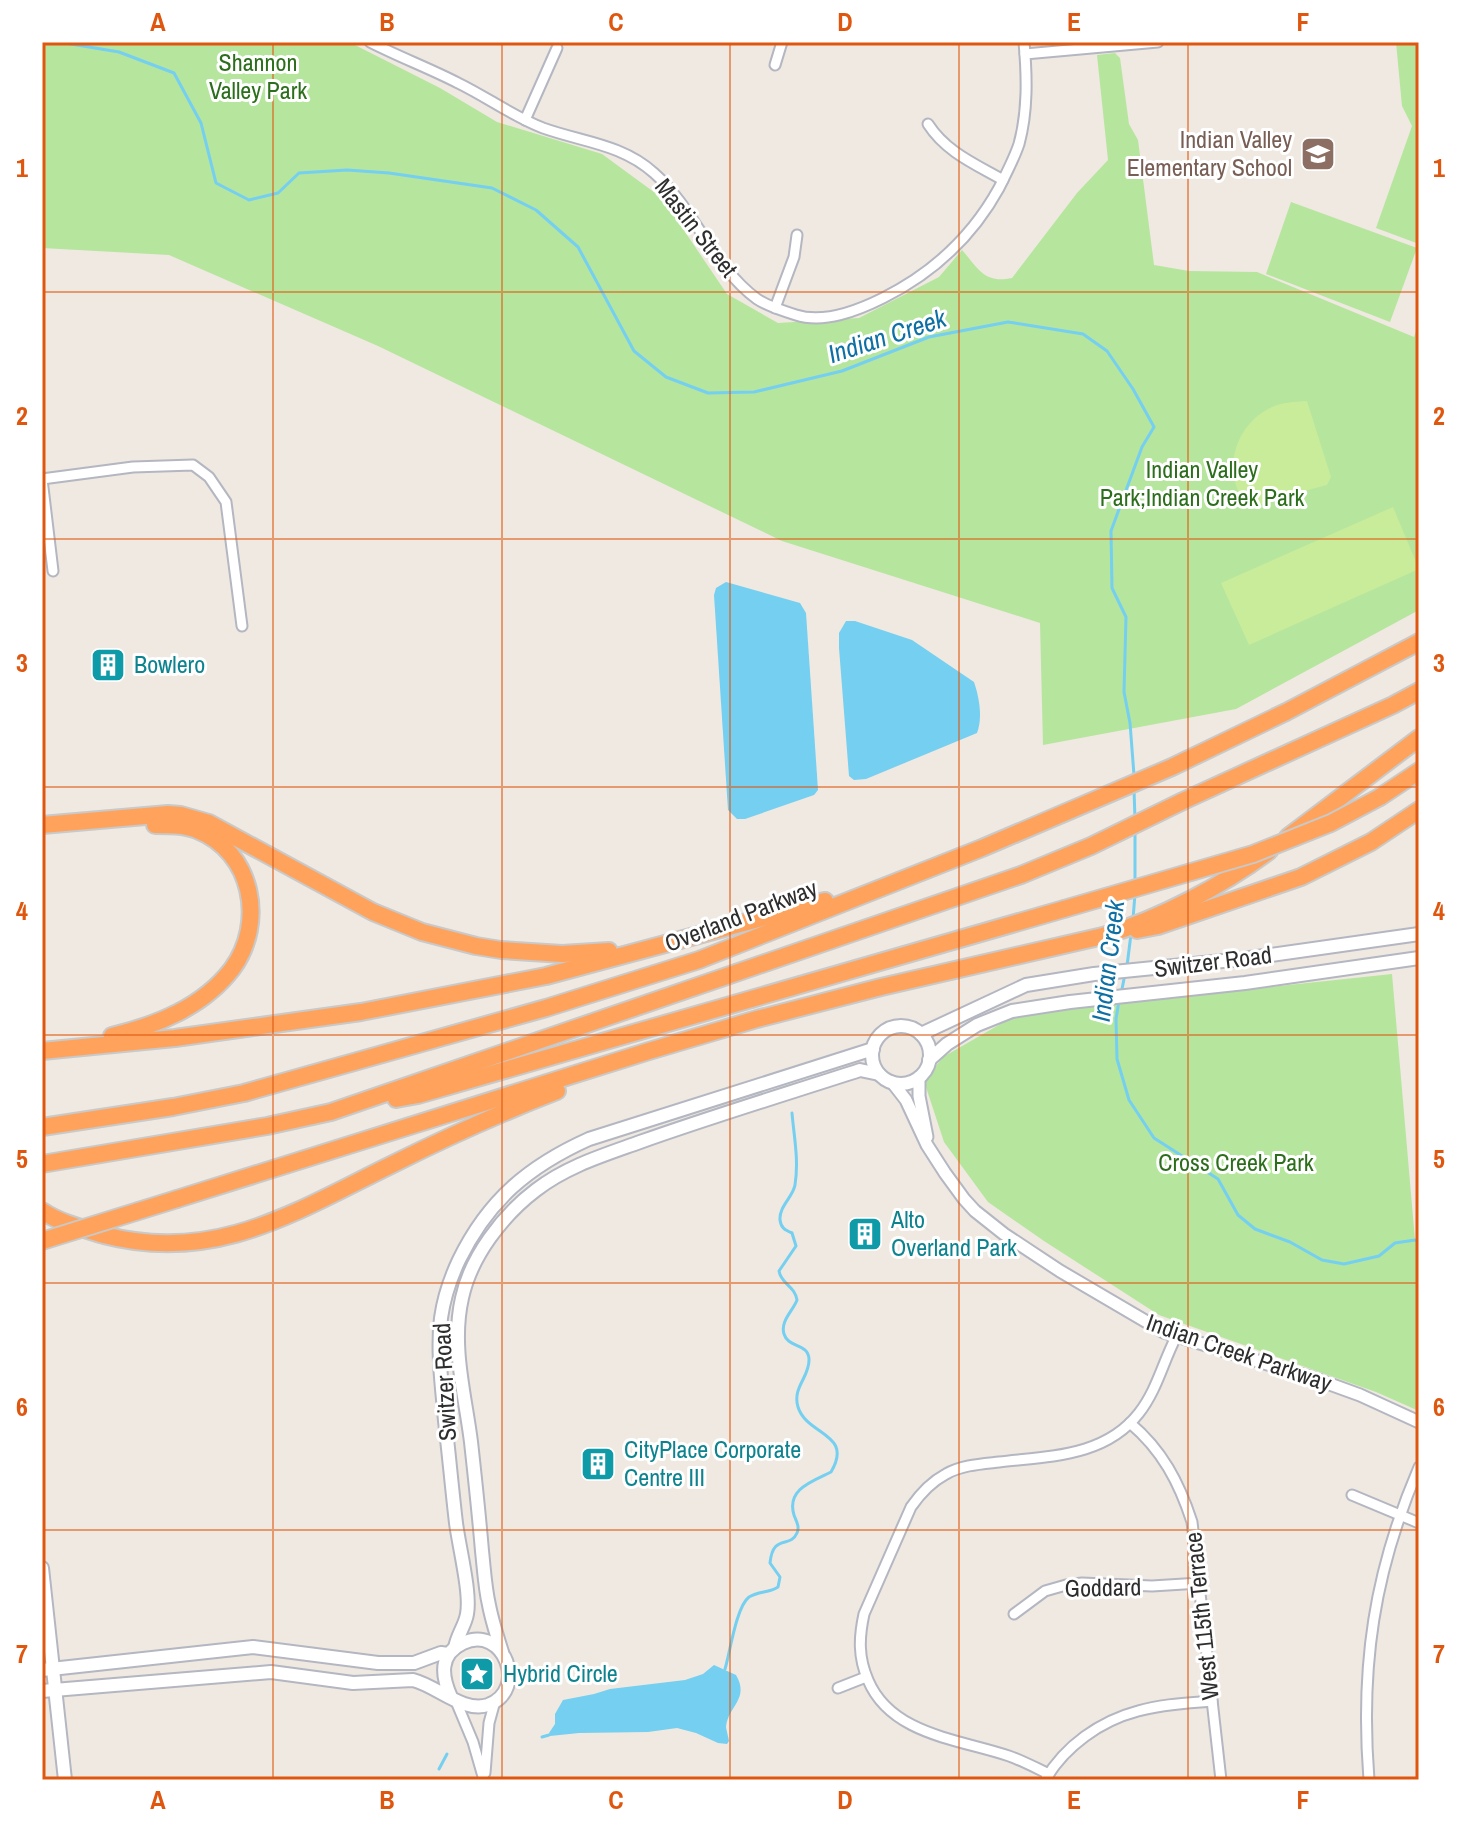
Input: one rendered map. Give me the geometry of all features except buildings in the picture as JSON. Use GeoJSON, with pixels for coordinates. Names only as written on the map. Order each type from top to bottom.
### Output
{"type":"FeatureCollection","features":[{"type":"Feature","properties":{"kind":"highway","name":"Overland Parkway"},"geometry":{"type":"LineString","coordinates":[[42,1127],[244,1093],[546,1008],[699,960],[900,881],[1172,767],[1286,712],[1419,642]]}},
{"type":"Feature","properties":{"kind":"highway","name":"Overland Parkway"},"geometry":{"type":"LineString","coordinates":[[42,1164],[267,1126],[331,1112],[934,906],[1091,846],[1419,691]]}},
{"type":"Feature","properties":{"kind":"highway"},"geometry":{"type":"LineString","coordinates":[[42,1241],[663,1047],[820,1002],[1123,930],[1145,930],[1186,901],[1247,867],[1419,738]]}},
{"type":"Feature","properties":{"kind":"highway"},"geometry":{"type":"LineString","coordinates":[[331,1112],[418,1095],[1253,854],[1331,823],[1380,797],[1419,771]]}},
{"type":"Feature","properties":{"kind":"highway"},"geometry":{"type":"LineString","coordinates":[[1157,920],[1301,877],[1371,842],[1419,810]]}},
{"type":"Feature","properties":{"kind":"highway"},"geometry":{"type":"LineString","coordinates":[[42,825],[153,814],[181,815],[209,823],[373,912],[422,932],[476,946],[530,953],[562,954],[651,947]]}},
{"type":"Feature","properties":{"kind":"highway"},"geometry":{"type":"LineString","coordinates":[[42,837],[154,825],[197,830],[220,844],[238,865],[249,888],[252,912],[245,946],[234,966],[214,988],[191,1006],[164,1020],[123,1033],[47,1050]]}},
{"type":"Feature","properties":{"kind":"highway"},"geometry":{"type":"LineString","coordinates":[[47,1050],[175,1038],[361,1012],[546,976],[900,881]]}},
{"type":"Feature","properties":{"kind":"highway"},"geometry":{"type":"LineString","coordinates":[[44,1217],[106,1235],[155,1244],[195,1243],[235,1235],[286,1216],[465,1128],[565,1088],[584,1072]]}},
{"type":"Feature","properties":{"kind":"main road","name":"Switzer Road"},"geometry":{"type":"LineString","coordinates":[[452,1651],[467,1613],[468,1599],[456,1525],[439,1348],[441,1320],[446,1292],[466,1245],[495,1203],[534,1169],[589,1139],[873,1049],[876,1040],[888,1029],[906,1026],[921,1034],[1026,985],[1419,934]]}},
{"type":"Feature","properties":{"kind":"main road","name":"Switzer Road"},"geometry":{"type":"LineString","coordinates":[[919,1077],[929,1060],[947,1044],[977,1025],[1012,1011],[1419,958]]}},
{"type":"Feature","properties":{"kind":"main road"},"geometry":{"type":"LineString","coordinates":[[921,1034],[927,1042],[929,1060]]}},
{"type":"Feature","properties":{"kind":"main road"},"geometry":{"type":"LineString","coordinates":[[873,1049],[872,1058],[879,1074],[892,1082],[901,1084],[919,1077]]}},
{"type":"Feature","properties":{"kind":"main road","name":"Switzer Road"},"geometry":{"type":"LineString","coordinates":[[502,1652],[488,1602],[459,1368],[458,1331],[462,1297],[481,1253],[506,1217],[536,1189],[579,1164],[860,1070],[879,1074]]}},
{"type":"Feature","properties":{"kind":"main road"},"geometry":{"type":"LineString","coordinates":[[668,1114],[672,1131]]}},
{"type":"Feature","properties":{"kind":"main road"},"geometry":{"type":"LineString","coordinates":[[466,1245],[481,1253]]}},
{"type":"Feature","properties":{"kind":"main road"},"geometry":{"type":"LineString","coordinates":[[456,1525],[479,1521]]}},
{"type":"Feature","properties":{"kind":"main road"},"geometry":{"type":"LineString","coordinates":[[42,1568],[49,1691],[65,1780]]}},
{"type":"Feature","properties":{"kind":"main road"},"geometry":{"type":"LineString","coordinates":[[47,1669],[263,1648],[378,1663],[414,1663],[452,1651],[471,1640],[482,1640],[502,1652],[510,1673],[503,1694],[485,1706],[474,1707],[413,1680],[353,1683],[271,1672],[49,1691]]}},
{"type":"Feature","properties":{"kind":"main road"},"geometry":{"type":"LineString","coordinates":[[262,1672],[263,1648]]}},
{"type":"Feature","properties":{"kind":"main road"},"geometry":{"type":"LineString","coordinates":[[452,1651],[443,1670],[444,1681],[453,1698]]}},
{"type":"Feature","properties":{"kind":"street","name":"Mastin Street"},"geometry":{"type":"LineString","coordinates":[[370,42],[461,84],[525,120],[613,148],[645,166],[669,188],[739,283],[759,301],[798,316],[826,317],[846,313],[888,295],[929,270],[952,251],[986,211],[1003,180]]}},
{"type":"Feature","properties":{"kind":"street"},"geometry":{"type":"LineString","coordinates":[[775,65],[782,42]]}},
{"type":"Feature","properties":{"kind":"street"},"geometry":{"type":"LineString","coordinates":[[928,124],[953,152],[1003,180],[1014,158],[1024,118],[1027,85],[1024,42]]}},
{"type":"Feature","properties":{"kind":"street"},"geometry":{"type":"LineString","coordinates":[[1025,54],[1158,42]]}},
{"type":"Feature","properties":{"kind":"street"},"geometry":{"type":"LineString","coordinates":[[525,120],[557,48]]}},
{"type":"Feature","properties":{"kind":"street"},"geometry":{"type":"LineString","coordinates":[[775,308],[794,257],[797,235]]}},
{"type":"Feature","properties":{"kind":"street"},"geometry":{"type":"LineString","coordinates":[[53,571],[42,479],[133,467],[193,465],[209,477],[226,502],[242,626]]}},
{"type":"Feature","properties":{"kind":"street","name":"Indian Creek Parkway"},"geometry":{"type":"LineString","coordinates":[[919,1077],[927,1145]]}},
{"type":"Feature","properties":{"kind":"street","name":"Indian Creek Parkway"},"geometry":{"type":"LineString","coordinates":[[892,1082],[906,1100],[927,1145],[954,1187],[975,1211],[1060,1271],[1135,1317],[1176,1337],[1316,1379],[1419,1422]]}},
{"type":"Feature","properties":{"kind":"street"},"geometry":{"type":"LineString","coordinates":[[1176,1337],[1154,1391],[1130,1423],[1108,1440],[1069,1454],[959,1468],[945,1474],[920,1494],[901,1527],[864,1614],[859,1644],[861,1661],[874,1695],[903,1721],[1012,1757],[1047,1777],[1074,1746],[1115,1719],[1159,1706],[1212,1701]]}},
{"type":"Feature","properties":{"kind":"street","name":"West 115th Terrace"},"geometry":{"type":"LineString","coordinates":[[1130,1423],[1161,1454],[1184,1497],[1192,1522],[1221,1780]]}},
{"type":"Feature","properties":{"kind":"street"},"geometry":{"type":"LineString","coordinates":[[1369,1780],[1365,1716],[1370,1645],[1379,1586],[1400,1514],[1419,1467]]}},
{"type":"Feature","properties":{"kind":"street"},"geometry":{"type":"LineString","coordinates":[[1352,1495],[1419,1523]]}},
{"type":"Feature","properties":{"kind":"street","name":"Goddard"},"geometry":{"type":"LineString","coordinates":[[1014,1614],[1045,1591],[1066,1585],[1200,1583]]}},
{"type":"Feature","properties":{"kind":"street"},"geometry":{"type":"LineString","coordinates":[[838,1688],[866,1677]]}},
{"type":"Feature","properties":{"kind":"street"},"geometry":{"type":"LineString","coordinates":[[453,1698],[473,1742],[484,1780]]}},
{"type":"Feature","properties":{"kind":"street"},"geometry":{"type":"LineString","coordinates":[[484,1780],[489,1723],[495,1701]]}},
{"type":"Feature","properties":{"kind":"green space","name":"Indian Valley Park;Indian Creek Park"},"geometry":{"type":"Polygon","coordinates":[[[42,42],[349,42],[440,88],[497,122],[602,154],[662,198],[727,294],[778,323],[859,318],[939,277],[962,250],[988,277],[1012,278],[1077,193],[1108,160],[1097,55],[1115,53],[1120,58],[1129,124],[1138,140],[1154,265],[1189,271],[1257,272],[1414,337],[1419,322],[1419,610],[1236,709],[1043,745],[1040,623],[782,541],[378,346],[169,255],[42,248],[42,42]]]}},
{"type":"Feature","properties":{"kind":"green space"},"geometry":{"type":"Polygon","coordinates":[[[1396,42],[1419,42],[1419,244],[1376,228],[1412,126],[1402,106],[1396,42]]]}},
{"type":"Feature","properties":{"kind":"green space"},"geometry":{"type":"Polygon","coordinates":[[[1291,202],[1417,248],[1390,322],[1266,274],[1291,202]]]}},
{"type":"Feature","properties":{"kind":"green space"},"geometry":{"type":"Polygon","coordinates":[[[1307,401],[1331,477],[1327,485],[1251,508],[1239,493],[1235,481],[1233,469],[1237,444],[1250,423],[1270,408],[1283,403],[1307,401]]]}},
{"type":"Feature","properties":{"kind":"green space"},"geometry":{"type":"Polygon","coordinates":[[[1393,507],[1419,569],[1249,645],[1221,583],[1393,507]]]}},
{"type":"Feature","properties":{"kind":"green space","name":"Cross Creek Park"},"geometry":{"type":"Polygon","coordinates":[[[1392,974],[1415,1240],[1419,1242],[1419,1411],[1376,1392],[1159,1315],[1044,1241],[988,1202],[944,1142],[924,1081],[943,1057],[1018,1014],[1392,974]]]}},
{"type":"Feature","properties":{"kind":"water"},"geometry":{"type":"Polygon","coordinates":[[[726,582],[800,603],[806,613],[818,790],[814,795],[745,819],[737,819],[728,810],[714,595],[716,588],[726,582]]]}},
{"type":"Feature","properties":{"kind":"water"},"geometry":{"type":"Polygon","coordinates":[[[846,621],[855,621],[912,640],[974,682],[980,707],[977,733],[866,779],[854,780],[849,776],[839,648],[839,633],[846,621]]]}},
{"type":"Feature","properties":{"kind":"water"},"geometry":{"type":"Polygon","coordinates":[[[714,1665],[736,1675],[740,1683],[740,1696],[726,1727],[727,1744],[677,1728],[550,1736],[555,1714],[563,1700],[610,1689],[685,1680],[703,1674],[714,1665]]]}},
{"type":"Feature","properties":{"kind":"waterway","name":"Indian Creek"},"geometry":{"type":"LineString","coordinates":[[59,42],[119,52],[174,73],[201,123],[216,183],[249,200],[278,193],[299,173],[347,170],[492,188],[536,210],[578,247],[634,351],[666,377],[708,393],[754,392],[842,371],[929,337],[1008,322],[1083,334],[1107,351],[1154,427],[1142,447],[1111,531],[1112,588],[1126,617],[1124,692],[1134,775]]}},
{"type":"Feature","properties":{"kind":"waterway","name":"Indian Creek"},"geometry":{"type":"LineString","coordinates":[[1134,790],[1135,819]]}},
{"type":"Feature","properties":{"kind":"waterway","name":"Indian Creek"},"geometry":{"type":"LineString","coordinates":[[1135,830],[1135,883]]}},
{"type":"Feature","properties":{"kind":"waterway","name":"Indian Creek"},"geometry":{"type":"LineString","coordinates":[[1133,919],[1135,894]]}},
{"type":"Feature","properties":{"kind":"waterway","name":"Indian Creek"},"geometry":{"type":"LineString","coordinates":[[1127,966],[1131,934]]}},
{"type":"Feature","properties":{"kind":"waterway","name":"Indian Creek"},"geometry":{"type":"LineString","coordinates":[[1121,994],[1125,974]]}},
{"type":"Feature","properties":{"kind":"waterway","name":"Indian Creek"},"geometry":{"type":"LineString","coordinates":[[1119,1001],[1117,1059],[1129,1100],[1154,1138],[1218,1179],[1238,1215],[1255,1229],[1290,1242],[1322,1260],[1344,1264],[1379,1256],[1395,1243],[1419,1242]]}},
{"type":"Feature","properties":{"kind":"waterway"},"geometry":{"type":"LineString","coordinates":[[725,1669],[744,1602],[753,1595],[778,1587],[780,1577],[770,1563],[774,1548],[794,1538],[797,1533],[793,1506],[797,1492],[831,1472],[837,1459],[833,1442],[810,1424],[798,1407],[797,1394],[809,1359],[805,1350],[789,1342],[783,1329],[797,1300],[779,1271],[796,1246],[792,1233],[781,1225],[780,1220],[794,1189],[796,1176],[792,1113]]}},
{"type":"Feature","properties":{"kind":"waterway"},"geometry":{"type":"LineString","coordinates":[[542,1737],[549,1735]]}},
{"type":"Feature","properties":{"kind":"waterway"},"geometry":{"type":"LineString","coordinates":[[439,1769],[447,1754]]}},
{"type":"Feature","properties":{"kind":"place","name":"Indian Valley Elementary School"},"geometry":{"type":"Point","coordinates":[1318,154]}},
{"type":"Feature","properties":{"kind":"place","name":"Bowlero"},"geometry":{"type":"Point","coordinates":[108,665]}},
{"type":"Feature","properties":{"kind":"place","name":"Alto Overland Park"},"geometry":{"type":"Point","coordinates":[865,1234]}},
{"type":"Feature","properties":{"kind":"place","name":"CityPlace Corporate Centre III"},"geometry":{"type":"Point","coordinates":[598,1464]}},
{"type":"Feature","properties":{"kind":"place","name":"Hybrid Circle"},"geometry":{"type":"Point","coordinates":[477,1674]}},
{"type":"Feature","properties":{"kind":"park label","name":"Shannon Valley Park"},"geometry":{"type":"Point","coordinates":[258,77]}}]}
